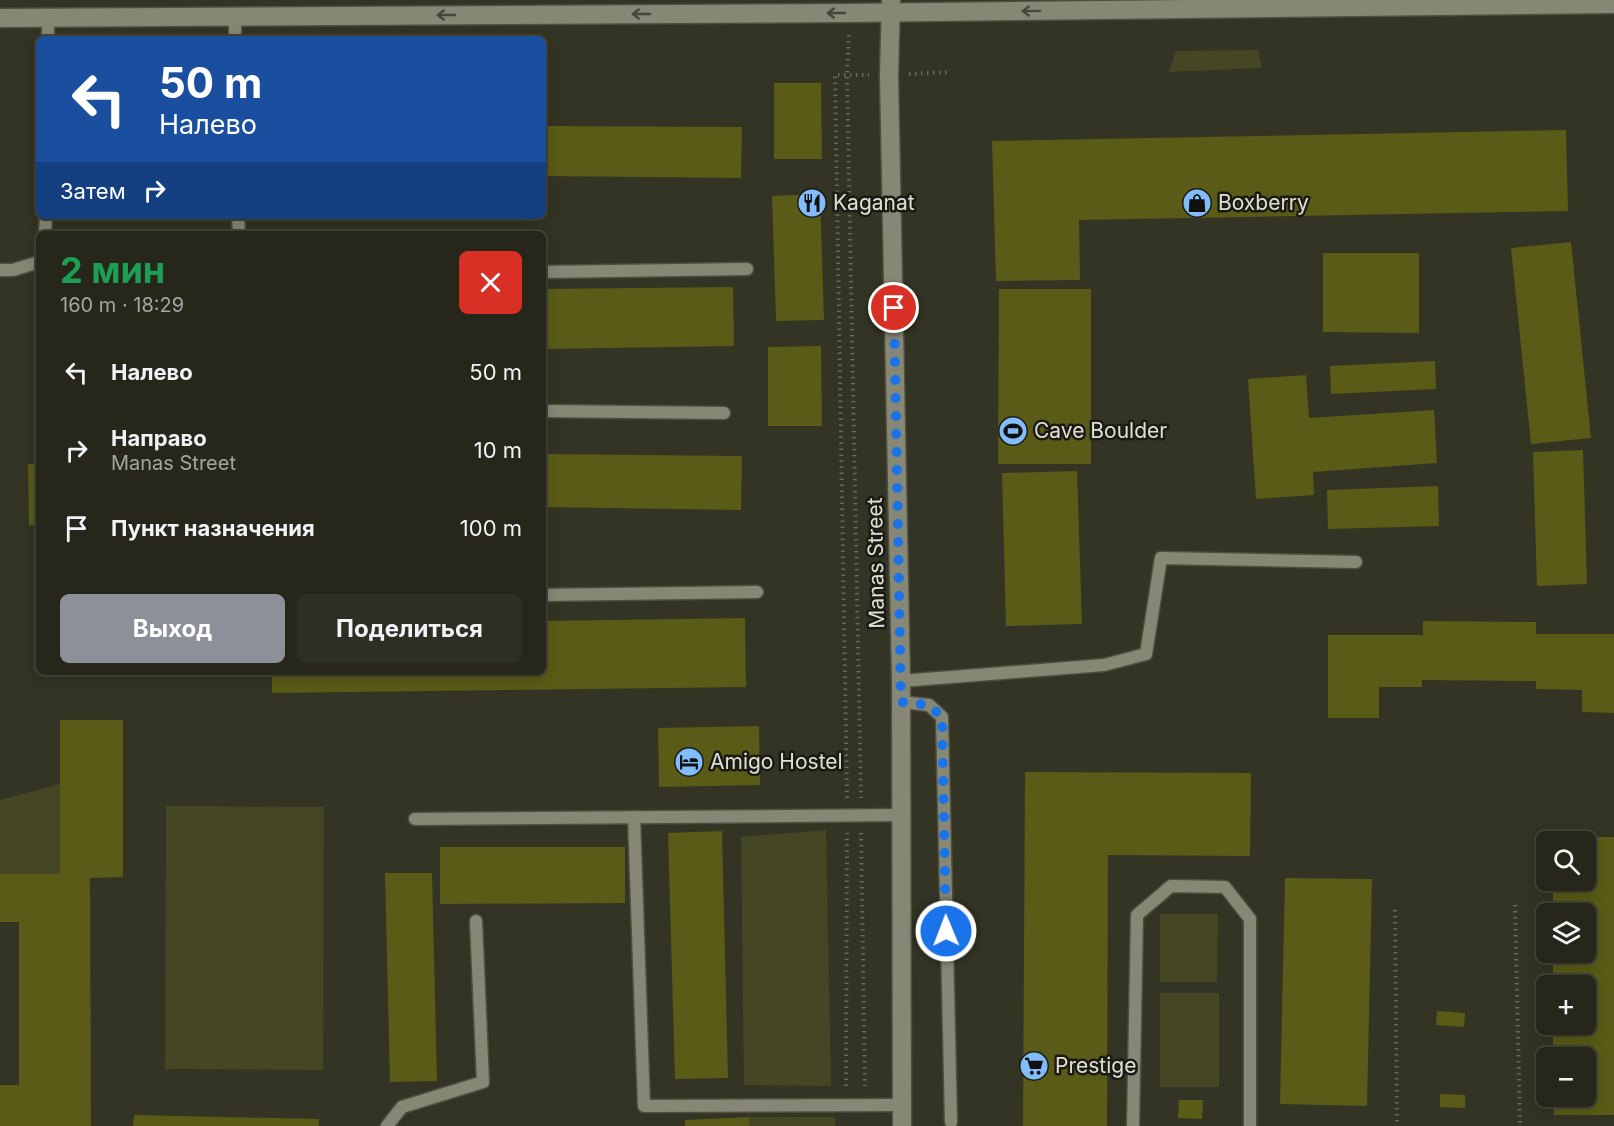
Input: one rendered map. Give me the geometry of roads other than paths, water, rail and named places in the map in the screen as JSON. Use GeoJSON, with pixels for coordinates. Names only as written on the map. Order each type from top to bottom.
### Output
{"type":"FeatureCollection","features":[{"type":"Feature","properties":{"kind":"street"},"geometry":{"type":"LineString","coordinates":[[0,18],[850,13],[891,6],[1614,4]]}},
{"type":"Feature","properties":{"kind":"street","name":"Manas Street"},"geometry":{"type":"LineString","coordinates":[[891,6],[889,87],[901,681],[902,1126]]}},
{"type":"Feature","properties":{"kind":"lane"},"geometry":{"type":"LineString","coordinates":[[235,16],[235,36]]}},
{"type":"Feature","properties":{"kind":"lane"},"geometry":{"type":"LineString","coordinates":[[48,17],[48,36]]}},
{"type":"Feature","properties":{"kind":"lane"},"geometry":{"type":"LineString","coordinates":[[0,270],[13,270],[36,263]]}},
{"type":"Feature","properties":{"kind":"lane"},"geometry":{"type":"LineString","coordinates":[[546,272],[747,269]]}},
{"type":"Feature","properties":{"kind":"lane"},"geometry":{"type":"LineString","coordinates":[[546,411],[724,412]]}},
{"type":"Feature","properties":{"kind":"lane"},"geometry":{"type":"LineString","coordinates":[[901,681],[1104,665],[1146,654],[1161,558],[1356,562]]}},
{"type":"Feature","properties":{"kind":"lane"},"geometry":{"type":"LineString","coordinates":[[546,595],[757,592]]}},
{"type":"Feature","properties":{"kind":"lane"},"geometry":{"type":"LineString","coordinates":[[901,702],[929,705],[942,717],[951,1122]]}},
{"type":"Feature","properties":{"kind":"lane"},"geometry":{"type":"LineString","coordinates":[[416,819],[902,815]]}},
{"type":"Feature","properties":{"kind":"lane"},"geometry":{"type":"LineString","coordinates":[[634,817],[644,1107],[902,1105]]}},
{"type":"Feature","properties":{"kind":"lane"},"geometry":{"type":"LineString","coordinates":[[1133,1126],[1137,915],[1171,886],[1224,887],[1250,919],[1250,1126]]}},
{"type":"Feature","properties":{"kind":"lane"},"geometry":{"type":"LineString","coordinates":[[387,1126],[402,1107],[483,1082],[476,921]]}},
{"type":"Feature","properties":{"kind":"place","name":"Kaganat"},"geometry":{"type":"Point","coordinates":[812,203]}},
{"type":"Feature","properties":{"kind":"place","name":"Boxberry"},"geometry":{"type":"Point","coordinates":[1197,203]}},
{"type":"Feature","properties":{"kind":"place","name":"Cave Boulder"},"geometry":{"type":"Point","coordinates":[1013,431]}},
{"type":"Feature","properties":{"kind":"place","name":"Amigo Hostel"},"geometry":{"type":"Point","coordinates":[689,762]}},
{"type":"Feature","properties":{"kind":"place","name":"Prestige"},"geometry":{"type":"Point","coordinates":[1034,1066]}}]}
